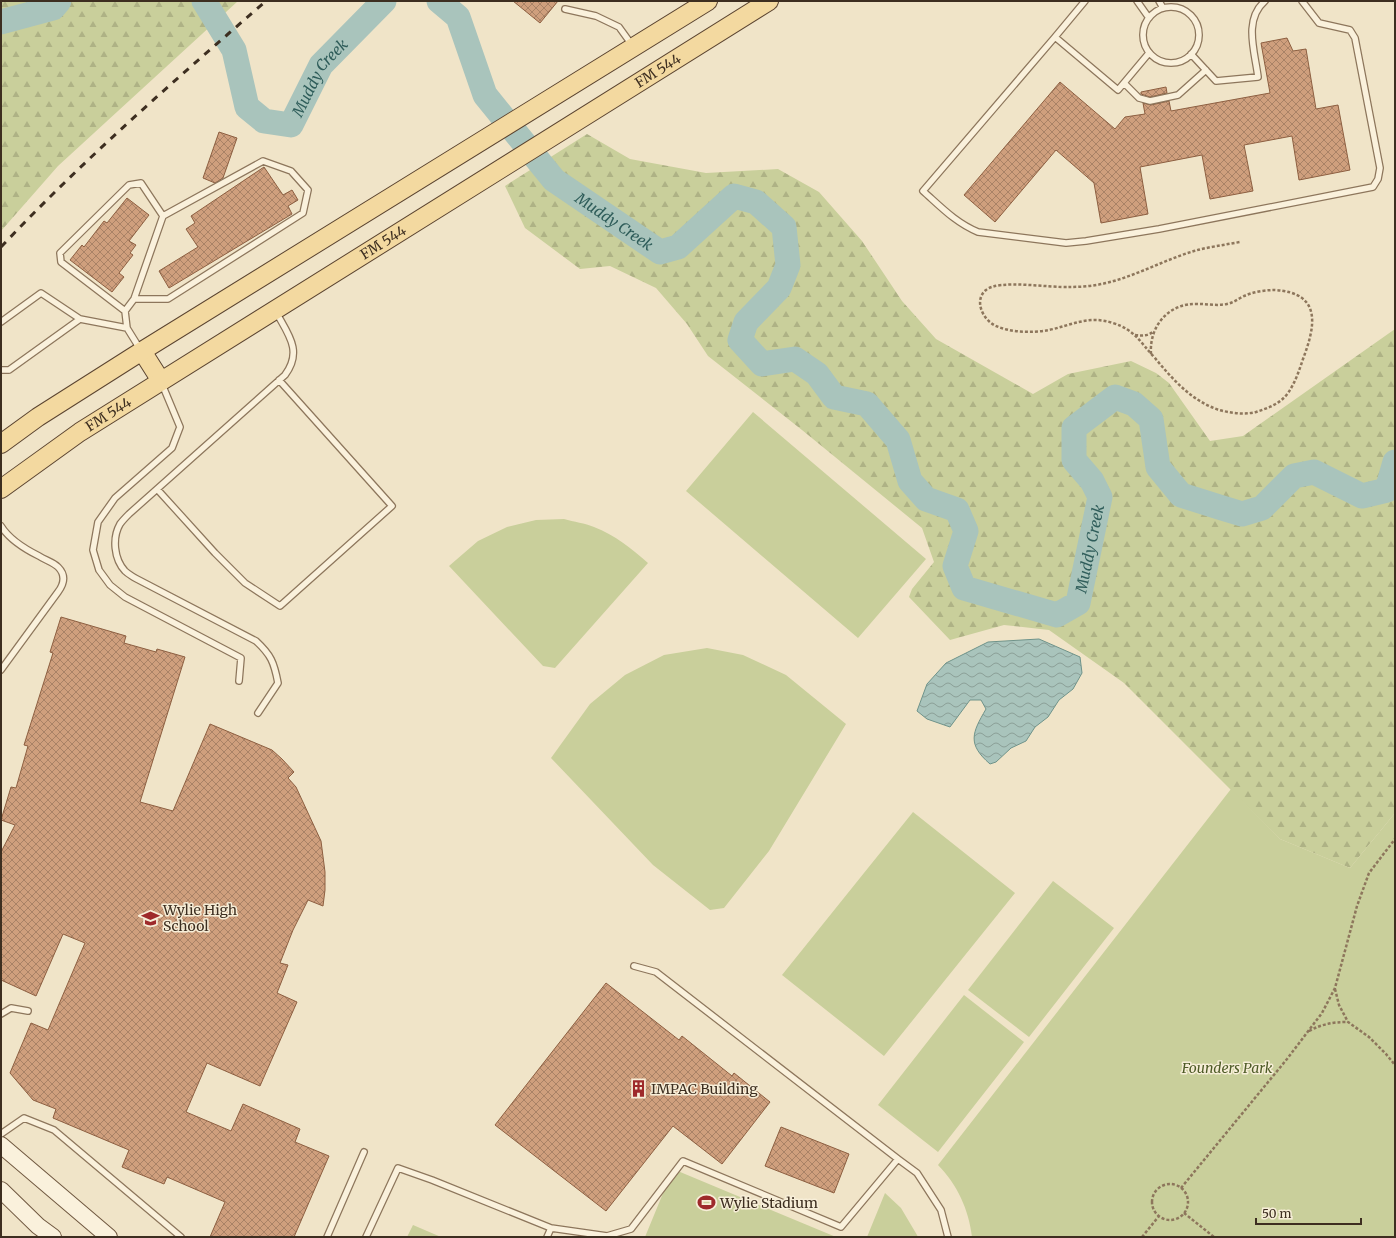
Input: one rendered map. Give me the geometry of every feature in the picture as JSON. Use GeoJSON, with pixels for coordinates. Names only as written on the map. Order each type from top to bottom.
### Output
{"type":"FeatureCollection","features":[{"type":"Feature","properties":{"kind":"main road"},"geometry":{"type":"LineString","coordinates":[[1,444],[38,417],[142,351],[708,1]]}},
{"type":"Feature","properties":{"kind":"main road","name":"FM 544"},"geometry":{"type":"LineString","coordinates":[[1,489],[80,432],[769,1]]}},
{"type":"Feature","properties":{"kind":"main road"},"geometry":{"type":"LineString","coordinates":[[142,351],[161,382]]}},
{"type":"Feature","properties":{"kind":"main road"},"geometry":{"type":"LineString","coordinates":[[1,1145],[109,1237]]}},
{"type":"Feature","properties":{"kind":"main road"},"geometry":{"type":"LineString","coordinates":[[1,1190],[38,1226],[53,1237]]}},
{"type":"Feature","properties":{"kind":"lane"},"geometry":{"type":"LineString","coordinates":[[1085,1],[924,192],[966,227],[978,232],[1002,236],[1066,243],[1166,227],[1373,187],[1378,179],[1380,168],[1355,38],[1350,30],[1319,23],[1302,1]]}},
{"type":"Feature","properties":{"kind":"lane"},"geometry":{"type":"LineString","coordinates":[[1137,1],[1148,18]]}},
{"type":"Feature","properties":{"kind":"lane"},"geometry":{"type":"LineString","coordinates":[[1159,1],[1163,8]]}},
{"type":"Feature","properties":{"kind":"lane"},"geometry":{"type":"LineString","coordinates":[[1191,54],[1216,81],[1258,77],[1252,25],[1256,13],[1265,1]]}},
{"type":"Feature","properties":{"kind":"lane"},"geometry":{"type":"LineString","coordinates":[[1172,7],[1181,9],[1189,14],[1195,21],[1198,29],[1199,38],[1196,47],[1184,60],[1175,63],[1156,59],[1149,53],[1143,36],[1144,26],[1148,18],[1163,8],[1172,7]]}},
{"type":"Feature","properties":{"kind":"lane"},"geometry":{"type":"LineString","coordinates":[[565,9],[596,16],[619,26],[634,47]]}},
{"type":"Feature","properties":{"kind":"lane"},"geometry":{"type":"LineString","coordinates":[[1055,37],[1118,90],[1149,53]]}},
{"type":"Feature","properties":{"kind":"lane"},"geometry":{"type":"LineString","coordinates":[[1124,83],[1138,98],[1150,101],[1178,95],[1206,70]]}},
{"type":"Feature","properties":{"kind":"lane"},"geometry":{"type":"LineString","coordinates":[[134,299],[168,299],[303,213],[308,190],[291,170],[263,160],[163,216],[134,299],[125,311],[127,328],[142,351]]}},
{"type":"Feature","properties":{"kind":"lane"},"geometry":{"type":"LineString","coordinates":[[125,311],[61,262],[60,253],[129,185],[141,183],[163,216]]}},
{"type":"Feature","properties":{"kind":"lane"},"geometry":{"type":"LineString","coordinates":[[1,322],[41,293],[80,319],[127,328]]}},
{"type":"Feature","properties":{"kind":"lane"},"geometry":{"type":"LineString","coordinates":[[258,713],[278,683],[275,667],[268,652],[256,641],[135,578],[125,571],[118,560],[115,548],[116,536],[120,524],[129,514],[279,380],[292,366],[294,346],[275,310]]}},
{"type":"Feature","properties":{"kind":"lane"},"geometry":{"type":"LineString","coordinates":[[1,370],[9,370],[80,319]]}},
{"type":"Feature","properties":{"kind":"lane"},"geometry":{"type":"LineString","coordinates":[[157,489],[215,553],[245,583],[280,606],[392,506],[279,380]]}},
{"type":"Feature","properties":{"kind":"lane"},"geometry":{"type":"LineString","coordinates":[[161,382],[180,427],[172,448],[115,498],[98,522],[93,550],[99,570],[110,585],[125,597],[241,658],[239,681]]}},
{"type":"Feature","properties":{"kind":"lane"},"geometry":{"type":"LineString","coordinates":[[1,526],[19,545],[58,567],[64,579],[58,592],[1,670]]}},
{"type":"Feature","properties":{"kind":"lane"},"geometry":{"type":"LineString","coordinates":[[634,966],[656,972],[917,1173],[940,1210],[948,1237]]}},
{"type":"Feature","properties":{"kind":"lane"},"geometry":{"type":"LineString","coordinates":[[1,1014],[11,1008],[28,1011]]}},
{"type":"Feature","properties":{"kind":"lane"},"geometry":{"type":"LineString","coordinates":[[1,1134],[24,1118],[54,1130],[181,1237]]}},
{"type":"Feature","properties":{"kind":"lane"},"geometry":{"type":"LineString","coordinates":[[327,1237],[364,1152]]}},
{"type":"Feature","properties":{"kind":"lane"},"geometry":{"type":"LineString","coordinates":[[366,1237],[398,1168],[432,1180],[551,1228],[607,1236],[631,1229],[683,1161],[842,1227],[898,1159]]}},
{"type":"Feature","properties":{"kind":"lane"},"geometry":{"type":"LineString","coordinates":[[547,1237],[551,1228]]}},
{"type":"Feature","properties":{"kind":"path"},"geometry":{"type":"LineString","coordinates":[[1151,354],[1154,331],[1158,323],[1164,316],[1181,307],[1200,304],[1226,304],[1243,297],[1275,290],[1295,294],[1302,299],[1307,304],[1313,318],[1309,343],[1293,384],[1286,395],[1279,402],[1251,413],[1227,412],[1203,403],[1177,384],[1151,354],[1135,335],[1122,327],[1111,322],[1092,320],[1078,321],[1056,328],[1038,331],[1021,332],[1002,328],[993,324],[984,316],[981,310],[980,302],[982,295],[985,290],[990,287],[1009,284],[1068,287],[1104,284],[1194,251],[1240,242]]}},
{"type":"Feature","properties":{"kind":"path"},"geometry":{"type":"LineString","coordinates":[[1135,335],[1147,336],[1154,331]]}},
{"type":"Feature","properties":{"kind":"path"},"geometry":{"type":"LineString","coordinates":[[1181,1188],[1322,1013],[1335,988],[1357,906],[1369,873],[1395,839]]}},
{"type":"Feature","properties":{"kind":"path"},"geometry":{"type":"LineString","coordinates":[[1335,988],[1339,1005],[1348,1022],[1369,1037],[1395,1065]]}},
{"type":"Feature","properties":{"kind":"path"},"geometry":{"type":"LineString","coordinates":[[1307,1032],[1320,1025],[1336,1022],[1348,1022]]}},
{"type":"Feature","properties":{"kind":"path"},"geometry":{"type":"LineString","coordinates":[[1164,1185],[1176,1185],[1181,1188],[1185,1192],[1188,1204],[1184,1213],[1178,1218],[1172,1219],[1159,1216],[1152,1204],[1155,1193],[1164,1185]]}},
{"type":"Feature","properties":{"kind":"path"},"geometry":{"type":"LineString","coordinates":[[1184,1213],[1214,1237]]}},
{"type":"Feature","properties":{"kind":"path"},"geometry":{"type":"LineString","coordinates":[[1142,1237],[1159,1216]]}},
{"type":"Feature","properties":{"kind":"green space"},"geometry":{"type":"Polygon","coordinates":[[[1,1],[238,1],[58,166],[1,231],[1,1]]]}},
{"type":"Feature","properties":{"kind":"green space"},"geometry":{"type":"Polygon","coordinates":[[[587,134],[630,159],[706,173],[778,169],[819,192],[862,241],[902,301],[936,339],[1033,394],[1068,374],[1131,361],[1156,373],[1169,383],[1210,441],[1243,436],[1395,329],[1395,813],[1350,868],[1280,839],[1124,683],[1049,630],[1004,625],[950,640],[909,597],[912,589],[934,562],[922,528],[802,430],[708,356],[687,324],[656,288],[610,266],[580,269],[525,228],[505,186],[587,134]]]}},
{"type":"Feature","properties":{"kind":"green space"},"geometry":{"type":"Polygon","coordinates":[[[753,412],[926,559],[858,638],[686,491],[753,412]]]}},
{"type":"Feature","properties":{"kind":"green space"},"geometry":{"type":"Polygon","coordinates":[[[564,519],[602,530],[629,547],[648,563],[555,668],[543,666],[449,566],[478,541],[507,527],[536,520],[564,519]]]}},
{"type":"Feature","properties":{"kind":"green space"},"geometry":{"type":"Polygon","coordinates":[[[707,648],[743,655],[786,675],[846,724],[769,851],[724,908],[710,910],[653,865],[551,758],[590,704],[625,675],[664,655],[707,648]]]}},
{"type":"Feature","properties":{"kind":"green space","name":"Founders Park"},"geometry":{"type":"Polygon","coordinates":[[[1231,789],[1280,839],[1350,868],[1395,813],[1395,1237],[972,1237],[968,1217],[961,1198],[951,1180],[938,1165],[1231,789]]]}},
{"type":"Feature","properties":{"kind":"green space"},"geometry":{"type":"Polygon","coordinates":[[[913,812],[1015,893],[884,1056],[782,975],[913,812]]]}},
{"type":"Feature","properties":{"kind":"green space"},"geometry":{"type":"Polygon","coordinates":[[[1053,881],[1114,928],[1029,1037],[968,990],[1053,881]]]}},
{"type":"Feature","properties":{"kind":"green space"},"geometry":{"type":"Polygon","coordinates":[[[964,995],[1024,1042],[938,1152],[878,1105],[964,995]]]}},
{"type":"Feature","properties":{"kind":"green space","name":"Wylie Stadium"},"geometry":{"type":"Polygon","coordinates":[[[673,1169],[836,1237],[645,1237],[673,1169]]]}},
{"type":"Feature","properties":{"kind":"green space"},"geometry":{"type":"Polygon","coordinates":[[[885,1193],[901,1208],[918,1237],[867,1237],[885,1193]]]}},
{"type":"Feature","properties":{"kind":"green space"},"geometry":{"type":"Polygon","coordinates":[[[413,1225],[441,1237],[407,1237],[413,1225]]]}},
{"type":"Feature","properties":{"kind":"water"},"geometry":{"type":"Polygon","coordinates":[[[1039,639],[1080,657],[1082,673],[1073,689],[1059,700],[1048,717],[1035,727],[1026,741],[1011,748],[996,762],[990,764],[983,757],[975,744],[974,738],[977,725],[986,709],[981,700],[970,700],[950,727],[927,719],[917,711],[927,684],[946,663],[988,642],[1039,639]]]}},
{"type":"Feature","properties":{"kind":"building"},"geometry":{"type":"Polygon","coordinates":[[[513,1],[558,1],[540,23],[513,1]]]}},
{"type":"Feature","properties":{"kind":"building"},"geometry":{"type":"Polygon","coordinates":[[[1287,38],[1293,51],[1306,49],[1316,109],[1338,105],[1350,170],[1299,180],[1292,136],[1244,145],[1253,191],[1210,199],[1202,155],[1140,167],[1148,214],[1101,223],[1094,183],[1056,150],[995,222],[964,195],[1060,82],[1115,129],[1125,117],[1145,114],[1143,103],[1151,105],[1169,101],[1171,111],[1270,93],[1261,43],[1287,38]]]}},
{"type":"Feature","properties":{"kind":"building"},"geometry":{"type":"Polygon","coordinates":[[[1166,87],[1167,93],[1150,97],[1141,94],[1141,92],[1166,87]]]}},
{"type":"Feature","properties":{"kind":"building"},"geometry":{"type":"Polygon","coordinates":[[[219,132],[237,138],[223,178],[215,183],[203,178],[219,132]]]}},
{"type":"Feature","properties":{"kind":"building"},"geometry":{"type":"Polygon","coordinates":[[[264,167],[283,195],[292,190],[298,200],[288,206],[292,214],[169,288],[159,271],[198,247],[186,229],[195,223],[191,216],[264,167]]]}},
{"type":"Feature","properties":{"kind":"building"},"geometry":{"type":"Polygon","coordinates":[[[127,198],[149,215],[129,241],[136,245],[130,253],[133,255],[119,273],[124,277],[112,292],[70,260],[82,245],[84,247],[104,221],[107,223],[127,198]]]}},
{"type":"Feature","properties":{"kind":"building","name":"Wylie High School"},"geometry":{"type":"Polygon","coordinates":[[[61,617],[126,636],[124,643],[156,652],[157,649],[185,657],[140,802],[173,811],[210,724],[272,750],[282,759],[294,772],[288,778],[296,787],[321,841],[325,872],[323,906],[308,900],[293,930],[280,963],[288,965],[277,993],[297,1002],[260,1086],[207,1063],[186,1112],[231,1131],[243,1104],[300,1129],[295,1142],[329,1156],[294,1237],[210,1237],[225,1202],[167,1177],[164,1184],[122,1167],[129,1150],[53,1118],[56,1109],[33,1100],[10,1073],[31,1023],[48,1030],[85,943],[63,934],[36,996],[1,980],[1,852],[15,825],[1,820],[11,787],[16,788],[28,746],[24,745],[53,653],[50,652],[61,617]]]}},
{"type":"Feature","properties":{"kind":"building","name":"IMPAC Building"},"geometry":{"type":"Polygon","coordinates":[[[606,983],[679,1040],[682,1036],[732,1076],[734,1073],[770,1102],[722,1164],[673,1126],[606,1211],[495,1125],[606,983]]]}},
{"type":"Feature","properties":{"kind":"building"},"geometry":{"type":"Polygon","coordinates":[[[781,1127],[849,1154],[834,1193],[765,1166],[781,1127]]]}},
{"type":"Feature","properties":{"kind":"waterway","name":"Muddy Creek"},"geometry":{"type":"LineString","coordinates":[[1,22],[53,8],[59,1]]}},
{"type":"Feature","properties":{"kind":"waterway","name":"Muddy Creek"},"geometry":{"type":"LineString","coordinates":[[204,1],[234,50],[247,107],[264,121],[291,125],[321,65],[384,1]]}},
{"type":"Feature","properties":{"kind":"waterway","name":"Muddy Creek"},"geometry":{"type":"LineString","coordinates":[[439,1],[458,17],[485,95],[554,180],[660,252],[678,247],[734,196],[756,202],[784,227],[788,265],[779,288],[746,322],[740,340],[762,364],[795,359],[817,374],[834,397],[867,404],[898,440],[910,481],[926,499],[957,510],[966,531],[955,566],[964,588],[1057,615],[1078,603],[1100,497],[1092,481],[1074,460],[1074,428],[1115,397],[1134,404],[1151,419],[1158,467],[1181,495],[1242,514],[1262,508],[1294,476],[1314,472],[1362,496],[1387,490],[1395,462]]}},
{"type":"Feature","properties":{"kind":"railway"},"geometry":{"type":"LineString","coordinates":[[1,247],[32,214],[97,151],[266,1]]}},
{"type":"Feature","properties":{"kind":"place","name":"Wylie High School"},"geometry":{"type":"Point","coordinates":[150,918]}},
{"type":"Feature","properties":{"kind":"place","name":"IMPAC Building"},"geometry":{"type":"Point","coordinates":[638,1089]}},
{"type":"Feature","properties":{"kind":"place","name":"Wylie Stadium"},"geometry":{"type":"Point","coordinates":[707,1203]}}]}
